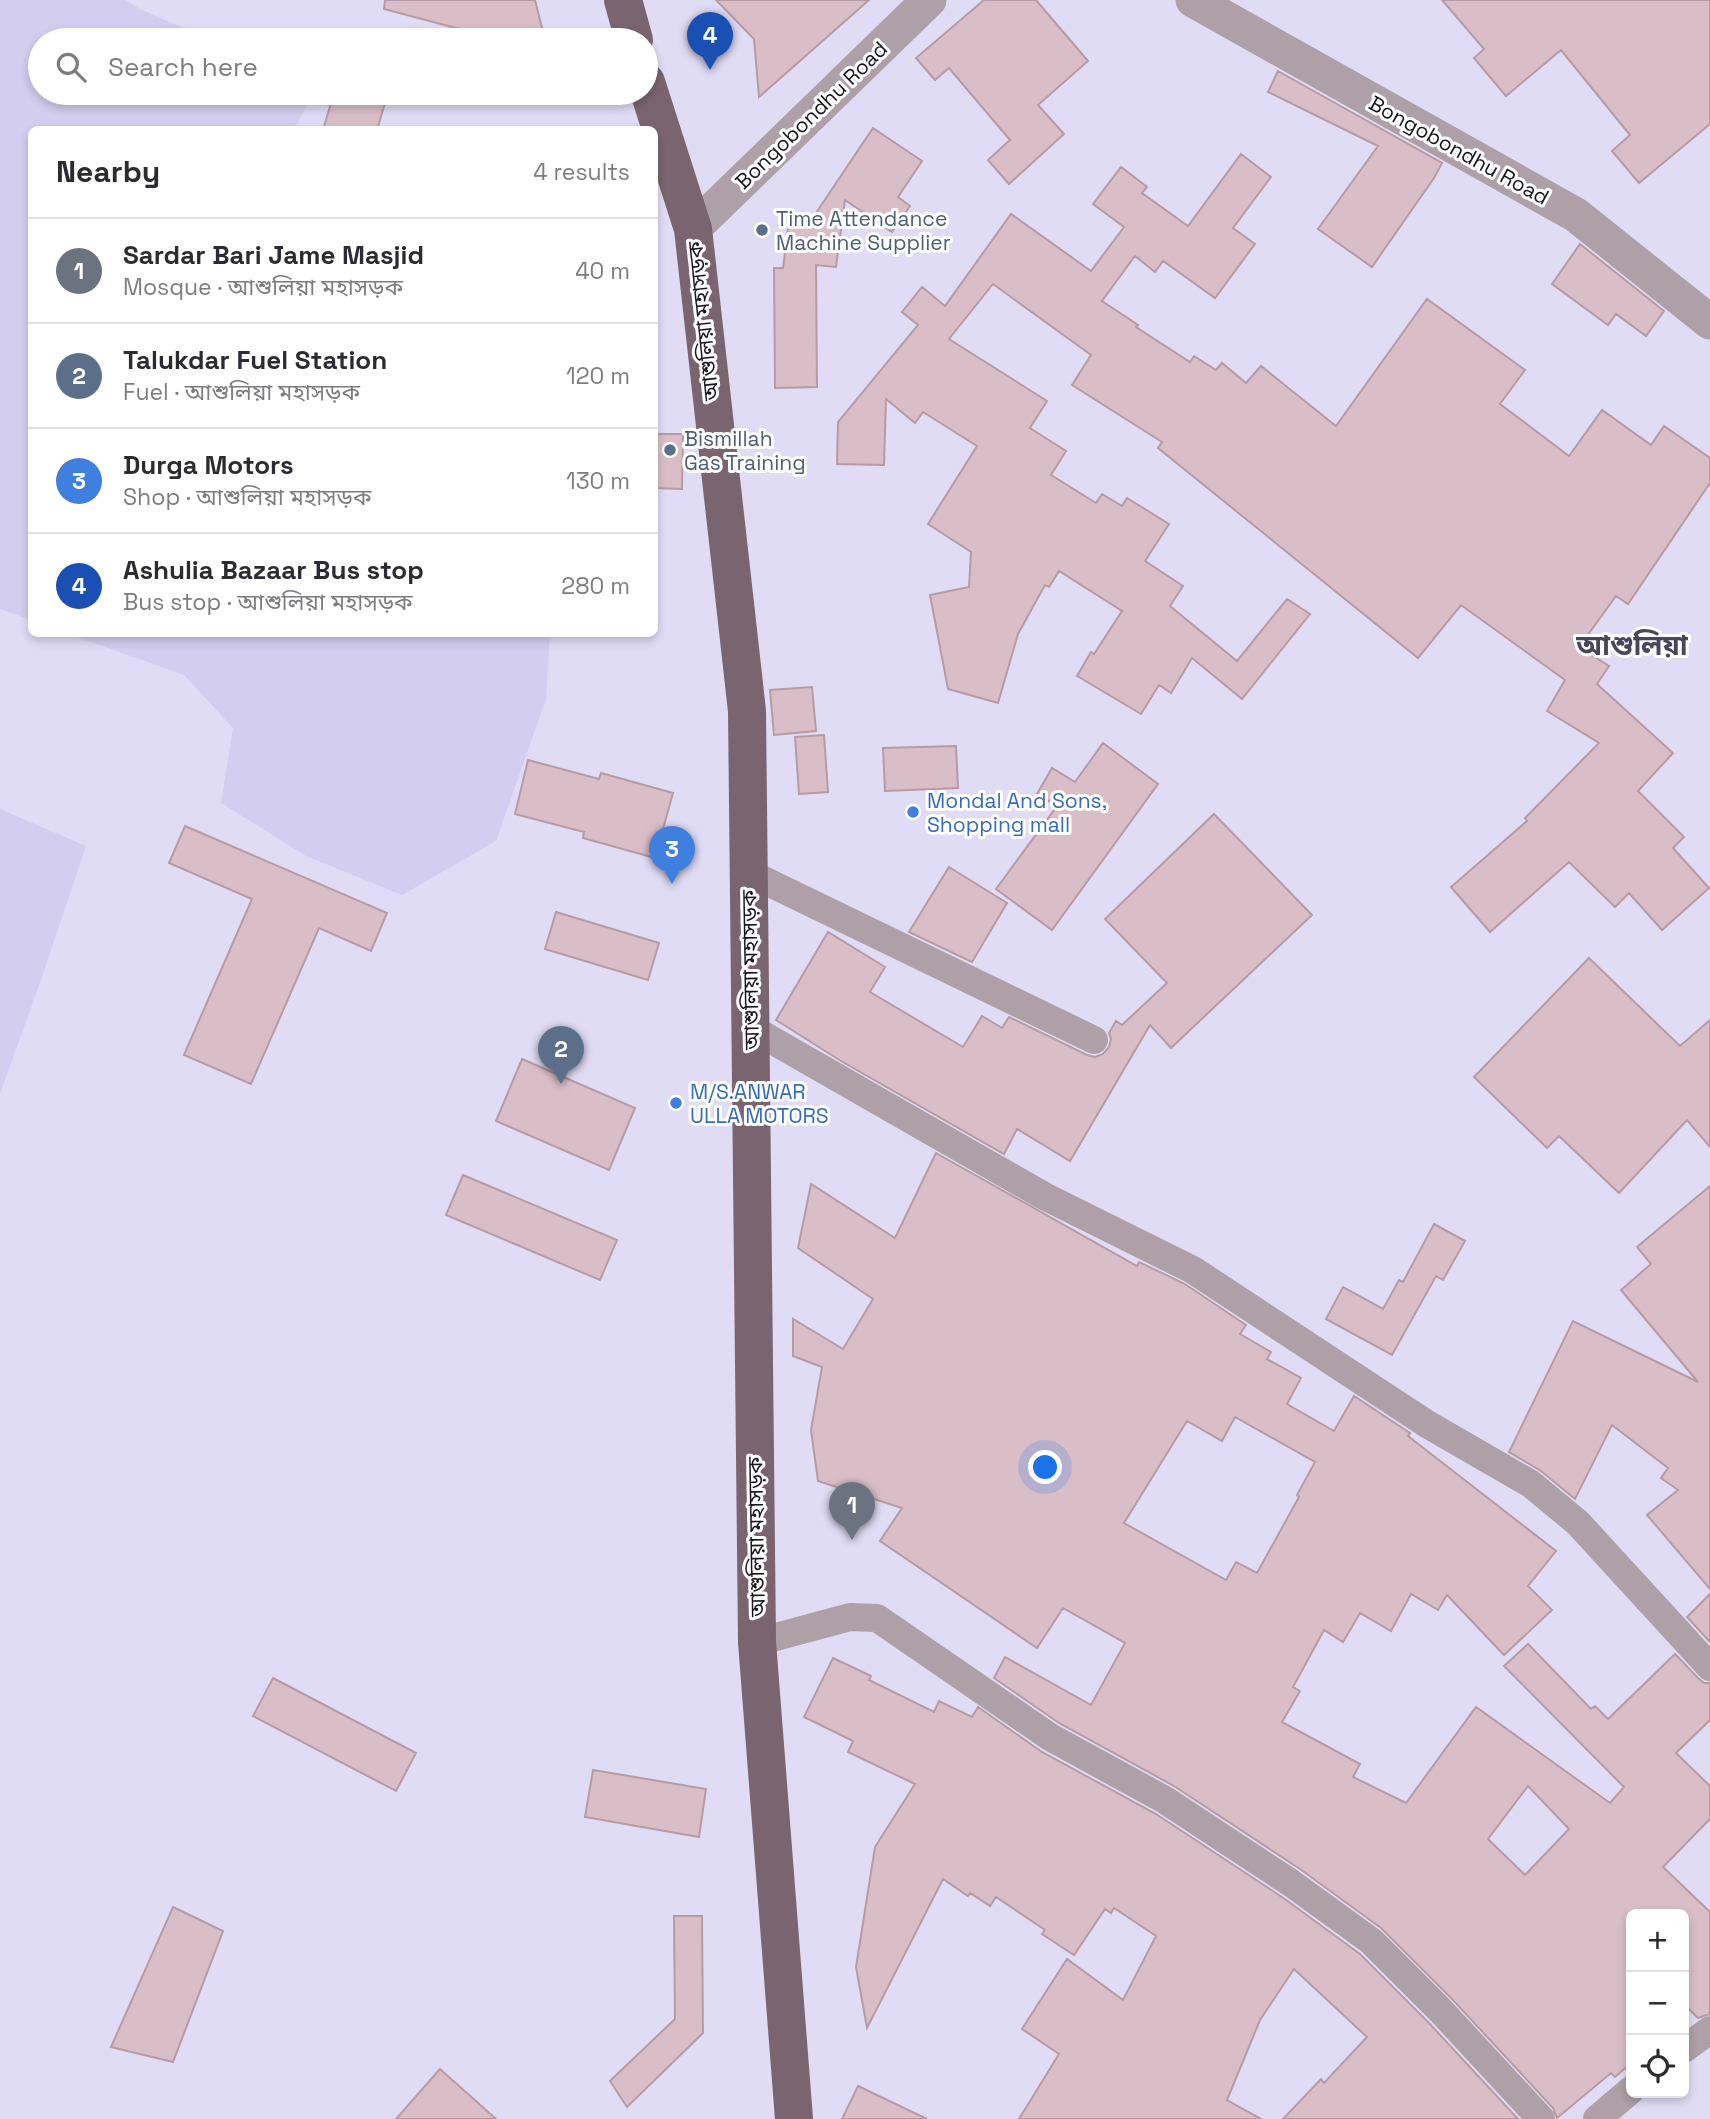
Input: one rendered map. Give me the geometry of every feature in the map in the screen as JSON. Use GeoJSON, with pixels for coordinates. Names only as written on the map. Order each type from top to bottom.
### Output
{"type":"FeatureCollection","features":[{"type":"Feature","properties":{"kind":"highway"},"geometry":{"type":"LineString","coordinates":[[623,0],[631,28]]}},
{"type":"Feature","properties":{"kind":"highway","name":"আশুলিয়া মহাসড়ক"},"geometry":{"type":"LineString","coordinates":[[653,105],[693,229],[747,711],[757,1642],[793,2119]]}},
{"type":"Feature","properties":{"kind":"street","name":"Bongobondhu Road"},"geometry":{"type":"LineString","coordinates":[[693,229],[929,0]]}},
{"type":"Feature","properties":{"kind":"street","name":"Bongobondhu Road"},"geometry":{"type":"LineString","coordinates":[[1193,0],[1576,215],[1710,322]]}},
{"type":"Feature","properties":{"kind":"street"},"geometry":{"type":"LineString","coordinates":[[749,873],[1094,1040]]}},
{"type":"Feature","properties":{"kind":"street"},"geometry":{"type":"LineString","coordinates":[[751,1028],[1044,1196],[1193,1270],[1427,1424],[1531,1483],[1578,1524],[1710,1667]]}},
{"type":"Feature","properties":{"kind":"street"},"geometry":{"type":"LineString","coordinates":[[757,1642],[850,1618],[877,1618],[1050,1737],[1165,1800],[1280,1875],[1371,1941],[1441,2011],[1541,2119]]}},
{"type":"Feature","properties":{"kind":"street"},"geometry":{"type":"LineString","coordinates":[[1689,2045],[1710,2030]]}},
{"type":"Feature","properties":{"kind":"street"},"geometry":{"type":"LineString","coordinates":[[1597,2119],[1626,2094]]}},
{"type":"Feature","properties":{"kind":"shaded area"},"geometry":{"type":"Polygon","coordinates":[[[0,0],[125,0],[184,28],[28,28],[28,105],[307,105],[296,126],[28,126],[28,619],[0,609],[0,0]]]}},
{"type":"Feature","properties":{"kind":"shaded area"},"geometry":{"type":"Polygon","coordinates":[[[76,637],[550,637],[546,699],[496,841],[402,895],[306,856],[221,803],[233,728],[184,675],[76,637]]]}},
{"type":"Feature","properties":{"kind":"shaded area"},"geometry":{"type":"Polygon","coordinates":[[[0,809],[86,846],[0,1094],[0,809]]]}},
{"type":"Feature","properties":{"kind":"building"},"geometry":{"type":"Polygon","coordinates":[[[385,0],[535,0],[542,28],[456,28],[384,9],[385,0]]]}},
{"type":"Feature","properties":{"kind":"building"},"geometry":{"type":"Polygon","coordinates":[[[716,0],[869,0],[759,97],[754,39],[716,0]]]}},
{"type":"Feature","properties":{"kind":"building"},"geometry":{"type":"Polygon","coordinates":[[[984,0],[1036,0],[1088,61],[1038,105],[1064,134],[1009,184],[988,160],[1010,140],[949,68],[935,80],[916,58],[984,0]]]}},
{"type":"Feature","properties":{"kind":"building"},"geometry":{"type":"Polygon","coordinates":[[[1442,0],[1710,0],[1710,124],[1639,183],[1612,151],[1630,135],[1561,50],[1506,96],[1474,58],[1484,49],[1442,0]]]}},
{"type":"Feature","properties":{"kind":"building"},"geometry":{"type":"Polygon","coordinates":[[[1278,71],[1442,163],[1372,267],[1318,229],[1378,146],[1268,92],[1278,71]]]}},
{"type":"Feature","properties":{"kind":"building"},"geometry":{"type":"Polygon","coordinates":[[[330,105],[384,105],[378,126],[324,126],[330,105]]]}},
{"type":"Feature","properties":{"kind":"building"},"geometry":{"type":"Polygon","coordinates":[[[873,128],[922,161],[898,197],[910,206],[892,232],[845,200],[836,267],[816,265],[817,387],[775,388],[774,268],[783,268],[789,222],[808,225],[873,128]]]}},
{"type":"Feature","properties":{"kind":"building"},"geometry":{"type":"Polygon","coordinates":[[[1241,154],[1271,177],[1233,228],[1255,244],[1215,298],[1163,261],[1155,272],[1135,256],[1102,301],[1190,362],[1194,356],[1216,370],[1222,363],[1246,383],[1261,366],[1336,426],[1427,299],[1525,370],[1500,404],[1569,456],[1602,410],[1651,445],[1664,426],[1710,458],[1710,483],[1628,604],[1616,596],[1579,647],[1609,666],[1597,684],[1673,753],[1638,791],[1684,837],[1673,848],[1709,888],[1662,930],[1629,893],[1615,907],[1569,862],[1490,932],[1451,887],[1527,821],[1525,818],[1599,743],[1547,711],[1565,680],[1461,605],[1418,658],[1158,448],[1162,442],[1072,385],[1091,355],[993,284],[949,339],[1047,401],[1030,428],[1066,451],[1051,475],[1096,503],[1102,494],[1122,506],[1127,498],[1169,524],[1145,561],[1183,586],[1170,606],[1237,661],[1287,599],[1310,614],[1242,699],[1192,658],[1171,693],[1159,685],[1141,714],[1077,676],[1091,652],[1094,654],[1122,611],[1059,571],[1049,587],[1045,585],[1018,634],[998,703],[948,689],[930,595],[969,587],[971,552],[928,524],[977,446],[923,412],[915,423],[886,399],[884,465],[837,464],[838,422],[918,325],[902,312],[922,287],[945,306],[1011,214],[1091,271],[1124,227],[1093,204],[1121,167],[1147,187],[1142,193],[1188,226],[1241,154]]]}},
{"type":"Feature","properties":{"kind":"building"},"geometry":{"type":"Polygon","coordinates":[[[1580,244],[1664,311],[1646,336],[1616,314],[1608,325],[1552,284],[1580,244]]]}},
{"type":"Feature","properties":{"kind":"building"},"geometry":{"type":"Polygon","coordinates":[[[658,434],[683,434],[682,489],[658,488],[658,434]]]}},
{"type":"Feature","properties":{"kind":"building"},"geometry":{"type":"Polygon","coordinates":[[[812,687],[816,731],[774,735],[770,690],[812,687]]]}},
{"type":"Feature","properties":{"kind":"building"},"geometry":{"type":"Polygon","coordinates":[[[824,735],[828,792],[799,794],[795,737],[824,735]]]}},
{"type":"Feature","properties":{"kind":"building"},"geometry":{"type":"Polygon","coordinates":[[[1103,743],[1158,784],[1052,930],[996,889],[1057,806],[1037,794],[1052,768],[1075,782],[1103,743]]]}},
{"type":"Feature","properties":{"kind":"building"},"geometry":{"type":"Polygon","coordinates":[[[956,746],[958,788],[885,791],[883,748],[956,746]]]}},
{"type":"Feature","properties":{"kind":"building"},"geometry":{"type":"Polygon","coordinates":[[[528,760],[599,779],[601,773],[673,793],[655,858],[583,838],[584,832],[515,814],[528,760]]]}},
{"type":"Feature","properties":{"kind":"building"},"geometry":{"type":"Polygon","coordinates":[[[1214,814],[1312,915],[1171,1048],[1150,1025],[1070,1161],[1017,1129],[1004,1154],[841,1061],[776,1020],[828,932],[885,967],[870,992],[963,1047],[982,1016],[1002,1028],[1009,1017],[1087,1055],[1095,1057],[1103,1054],[1109,1047],[1109,1033],[1116,1021],[1122,1025],[1167,983],[1105,919],[1214,814]]]}},
{"type":"Feature","properties":{"kind":"building"},"geometry":{"type":"Polygon","coordinates":[[[185,826],[387,913],[371,951],[319,928],[251,1084],[184,1055],[252,899],[169,863],[185,826]]]}},
{"type":"Feature","properties":{"kind":"building"},"geometry":{"type":"Polygon","coordinates":[[[949,867],[1007,903],[972,962],[909,932],[949,867]]]}},
{"type":"Feature","properties":{"kind":"building"},"geometry":{"type":"Polygon","coordinates":[[[556,912],[659,943],[648,980],[545,949],[556,912]]]}},
{"type":"Feature","properties":{"kind":"building"},"geometry":{"type":"Polygon","coordinates":[[[1589,958],[1680,1046],[1710,1020],[1710,1147],[1687,1120],[1619,1193],[1559,1136],[1547,1148],[1474,1077],[1589,958]]]}},
{"type":"Feature","properties":{"kind":"building"},"geometry":{"type":"Polygon","coordinates":[[[522,1059],[635,1108],[609,1170],[496,1121],[522,1059]]]}},
{"type":"Feature","properties":{"kind":"building"},"geometry":{"type":"Polygon","coordinates":[[[936,1153],[1137,1266],[1139,1262],[1185,1284],[1246,1325],[1240,1334],[1271,1352],[1267,1359],[1301,1378],[1287,1404],[1334,1431],[1354,1396],[1410,1433],[1408,1436],[1556,1551],[1528,1586],[1552,1610],[1504,1655],[1447,1595],[1438,1610],[1411,1594],[1391,1631],[1360,1613],[1343,1642],[1324,1630],[1293,1687],[1300,1691],[1282,1722],[1360,1764],[1353,1777],[1406,1803],[1476,1707],[1610,1803],[1624,1787],[1504,1666],[1528,1644],[1591,1709],[1595,1706],[1608,1719],[1675,1654],[1704,1683],[1710,1683],[1710,1720],[1676,1753],[1710,1786],[1710,1819],[1663,1867],[1710,1912],[1710,2014],[1698,2018],[1689,2009],[1689,1909],[1626,1909],[1626,2067],[1615,2077],[1611,2073],[1557,2118],[1553,2108],[1453,2000],[1381,1928],[1300,1869],[1174,1786],[1059,1723],[994,1678],[1005,1657],[1091,1705],[1125,1643],[1063,1608],[1037,1648],[880,1541],[902,1508],[818,1481],[811,1430],[822,1367],[793,1356],[793,1319],[843,1349],[873,1299],[798,1248],[811,1184],[895,1238],[936,1153]],[[1235,1417],[1222,1441],[1187,1421],[1124,1523],[1226,1580],[1236,1562],[1257,1573],[1315,1462],[1235,1417]],[[1528,1786],[1488,1839],[1525,1875],[1569,1829],[1528,1786]]]}},
{"type":"Feature","properties":{"kind":"building"},"geometry":{"type":"Polygon","coordinates":[[[463,1175],[617,1240],[600,1280],[446,1215],[463,1175]]]}},
{"type":"Feature","properties":{"kind":"building"},"geometry":{"type":"Polygon","coordinates":[[[1710,1186],[1710,1589],[1647,1515],[1678,1490],[1661,1478],[1668,1468],[1612,1425],[1575,1499],[1541,1471],[1509,1452],[1573,1321],[1698,1382],[1621,1290],[1651,1264],[1637,1247],[1710,1186]]]}},
{"type":"Feature","properties":{"kind":"building"},"geometry":{"type":"Polygon","coordinates":[[[1434,1224],[1465,1241],[1443,1280],[1436,1276],[1392,1355],[1326,1319],[1343,1287],[1383,1309],[1399,1280],[1403,1282],[1434,1224]]]}},
{"type":"Feature","properties":{"kind":"building"},"geometry":{"type":"Polygon","coordinates":[[[1710,1594],[1710,1642],[1687,1617],[1710,1594]]]}},
{"type":"Feature","properties":{"kind":"building"},"geometry":{"type":"Polygon","coordinates":[[[833,1658],[871,1676],[869,1680],[934,1712],[939,1701],[972,1717],[978,1707],[1042,1752],[1156,1814],[1282,1897],[1360,1954],[1429,2023],[1518,2119],[1283,2119],[1321,2079],[1324,2083],[1367,2037],[1294,1969],[1260,2020],[1227,2100],[1261,2119],[1019,2119],[1059,2054],[1022,2029],[1067,1959],[1123,2000],[1156,1936],[1114,1908],[1111,1913],[1105,1909],[1074,1955],[1042,1934],[1045,1930],[996,1897],[990,1906],[970,1893],[968,1896],[943,1879],[867,2028],[856,1967],[875,1847],[915,1784],[848,1752],[853,1741],[804,1717],[833,1658]]]}},
{"type":"Feature","properties":{"kind":"building"},"geometry":{"type":"Polygon","coordinates":[[[273,1678],[416,1753],[396,1791],[253,1716],[273,1678]]]}},
{"type":"Feature","properties":{"kind":"building"},"geometry":{"type":"Polygon","coordinates":[[[593,1770],[706,1789],[699,1837],[585,1817],[593,1770]]]}},
{"type":"Feature","properties":{"kind":"building"},"geometry":{"type":"Polygon","coordinates":[[[173,1907],[223,1931],[173,2062],[111,2047],[173,1907]]]}},
{"type":"Feature","properties":{"kind":"building"},"geometry":{"type":"Polygon","coordinates":[[[674,1916],[702,1916],[703,2033],[627,2107],[610,2081],[675,2019],[674,1916]]]}},
{"type":"Feature","properties":{"kind":"building"},"geometry":{"type":"Polygon","coordinates":[[[440,2069],[496,2119],[396,2119],[440,2069]]]}},
{"type":"Feature","properties":{"kind":"building"},"geometry":{"type":"Polygon","coordinates":[[[858,2086],[927,2119],[842,2119],[858,2086]]]}},
{"type":"Feature","properties":{"kind":"place","name":"Ashulia Bazaar Bus stop"},"geometry":{"type":"Point","coordinates":[710,70]}},
{"type":"Feature","properties":{"kind":"place","name":"Time Attendance Machine Supplier"},"geometry":{"type":"Point","coordinates":[762,230]}},
{"type":"Feature","properties":{"kind":"place","name":"Bismillah Gas Training"},"geometry":{"type":"Point","coordinates":[670,450]}},
{"type":"Feature","properties":{"kind":"place","name":"Mondal And Sons, Shopping mall"},"geometry":{"type":"Point","coordinates":[913,812]}},
{"type":"Feature","properties":{"kind":"place","name":"Durga Motors"},"geometry":{"type":"Point","coordinates":[672,884]}},
{"type":"Feature","properties":{"kind":"place","name":"Talukdar Fuel Station"},"geometry":{"type":"Point","coordinates":[561,1084]}},
{"type":"Feature","properties":{"kind":"place","name":"M/S.ANWAR ULLA MOTORS"},"geometry":{"type":"Point","coordinates":[676,1103]}},
{"type":"Feature","properties":{"kind":"place","name":"Sardar Bari Jame Masjid"},"geometry":{"type":"Point","coordinates":[852,1540]}},
{"type":"Feature","properties":{"kind":"district","name":"আশুলিয়া"},"geometry":{"type":"Point","coordinates":[1632,645]}}]}
